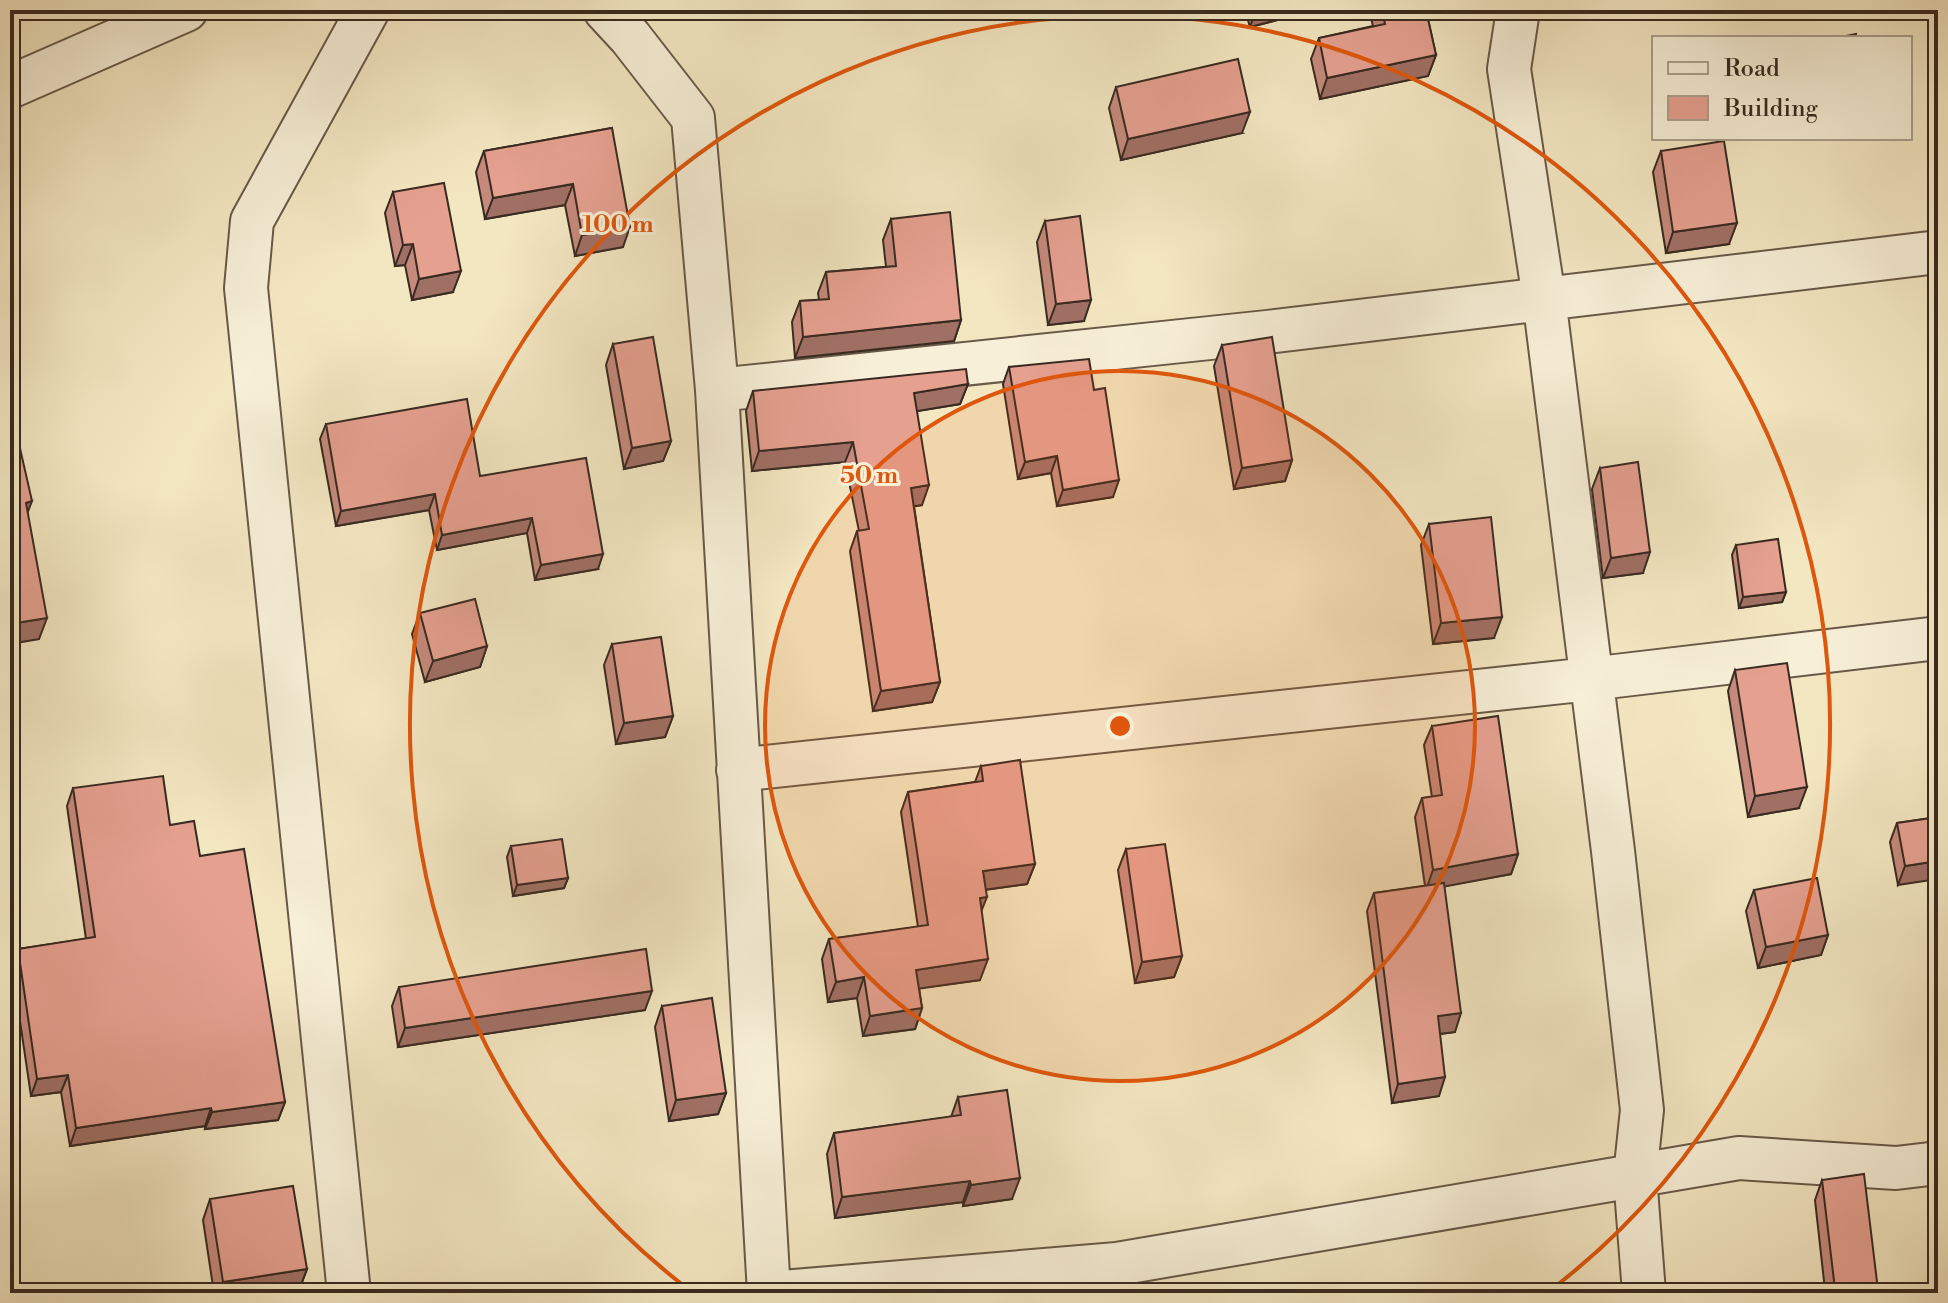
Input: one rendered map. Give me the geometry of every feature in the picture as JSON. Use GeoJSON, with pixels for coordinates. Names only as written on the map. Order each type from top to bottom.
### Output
{"type":"FeatureCollection","features":[{"type":"Feature","properties":{"kind":"street"},"geometry":{"type":"LineString","coordinates":[[10,87],[186,10]]}},
{"type":"Feature","properties":{"kind":"street"},"geometry":{"type":"LineString","coordinates":[[349,1293],[246,288],[252,221],[368,10]]}},
{"type":"Feature","properties":{"kind":"street"},"geometry":{"type":"LineString","coordinates":[[605,10],[693,118],[717,390],[770,1293],[1117,1264],[1739,1158],[1896,1168],[1938,1163]]}},
{"type":"Feature","properties":{"kind":"street"},"geometry":{"type":"LineString","coordinates":[[1518,10],[1509,69],[1544,298],[1642,1110],[1635,1176],[1644,1293]]}},
{"type":"Feature","properties":{"kind":"street"},"geometry":{"type":"LineString","coordinates":[[717,390],[1267,332],[1938,252]]}},
{"type":"Feature","properties":{"kind":"street"},"geometry":{"type":"LineString","coordinates":[[738,770],[1590,679],[1938,638]]}},
{"type":"Feature","properties":{"kind":"building"},"geometry":{"type":"Polygon","coordinates":[[[1382,10],[1426,10],[1436,55],[1327,78],[1319,38],[1385,24],[1382,10]]]}},
{"type":"Feature","properties":{"kind":"building"},"geometry":{"type":"Polygon","coordinates":[[[1238,59],[1250,112],[1128,139],[1116,87],[1238,59]]]}},
{"type":"Feature","properties":{"kind":"building"},"geometry":{"type":"Polygon","coordinates":[[[612,128],[630,227],[582,235],[573,184],[493,198],[484,151],[612,128]]]}},
{"type":"Feature","properties":{"kind":"building"},"geometry":{"type":"Polygon","coordinates":[[[1724,141],[1737,223],[1673,232],[1661,151],[1724,141]]]}},
{"type":"Feature","properties":{"kind":"building"},"geometry":{"type":"Polygon","coordinates":[[[444,183],[461,271],[419,279],[413,244],[403,245],[393,192],[444,183]]]}},
{"type":"Feature","properties":{"kind":"building"},"geometry":{"type":"Polygon","coordinates":[[[950,212],[961,320],[803,337],[800,301],[829,299],[826,272],[896,266],[891,219],[950,212]]]}},
{"type":"Feature","properties":{"kind":"building"},"geometry":{"type":"Polygon","coordinates":[[[1080,216],[1091,300],[1056,304],[1045,221],[1080,216]]]}},
{"type":"Feature","properties":{"kind":"building"},"geometry":{"type":"Polygon","coordinates":[[[653,337],[671,441],[632,448],[613,344],[653,337]]]}},
{"type":"Feature","properties":{"kind":"building"},"geometry":{"type":"Polygon","coordinates":[[[1272,337],[1292,460],[1242,468],[1222,345],[1272,337]]]}},
{"type":"Feature","properties":{"kind":"building"},"geometry":{"type":"Polygon","coordinates":[[[1089,359],[1094,390],[1105,388],[1119,480],[1063,490],[1057,456],[1025,462],[1009,367],[1089,359]]]}},
{"type":"Feature","properties":{"kind":"building"},"geometry":{"type":"Polygon","coordinates":[[[966,369],[968,384],[914,393],[929,485],[911,488],[940,682],[881,691],[857,531],[869,529],[853,442],[759,451],[753,391],[966,369]]]}},
{"type":"Feature","properties":{"kind":"building"},"geometry":{"type":"Polygon","coordinates":[[[467,399],[480,476],[586,458],[603,554],[541,565],[532,518],[442,535],[435,494],[341,511],[326,424],[467,399]]]}},
{"type":"Feature","properties":{"kind":"building"},"geometry":{"type":"Polygon","coordinates":[[[14,422],[32,501],[26,503],[47,618],[10,624],[10,423],[14,422]]]}},
{"type":"Feature","properties":{"kind":"building"},"geometry":{"type":"Polygon","coordinates":[[[1638,462],[1650,552],[1611,558],[1600,468],[1638,462]]]}},
{"type":"Feature","properties":{"kind":"building"},"geometry":{"type":"Polygon","coordinates":[[[1491,517],[1502,617],[1441,623],[1429,524],[1491,517]]]}},
{"type":"Feature","properties":{"kind":"building"},"geometry":{"type":"Polygon","coordinates":[[[1778,539],[1786,592],[1743,597],[1736,545],[1778,539]]]}},
{"type":"Feature","properties":{"kind":"building"},"geometry":{"type":"Polygon","coordinates":[[[475,599],[487,646],[433,661],[420,613],[475,599]]]}},
{"type":"Feature","properties":{"kind":"building"},"geometry":{"type":"Polygon","coordinates":[[[661,637],[673,716],[624,723],[612,644],[661,637]]]}},
{"type":"Feature","properties":{"kind":"building"},"geometry":{"type":"Polygon","coordinates":[[[1787,663],[1807,787],[1755,796],[1735,670],[1787,663]]]}},
{"type":"Feature","properties":{"kind":"building"},"geometry":{"type":"Polygon","coordinates":[[[1498,716],[1518,854],[1433,870],[1422,798],[1442,795],[1432,726],[1498,716]]]}},
{"type":"Feature","properties":{"kind":"building"},"geometry":{"type":"Polygon","coordinates":[[[1020,760],[1035,864],[983,871],[987,897],[980,898],[988,959],[916,970],[922,1008],[870,1016],[864,977],[836,982],[829,939],[928,925],[908,792],[983,781],[981,766],[1020,760]]]}},
{"type":"Feature","properties":{"kind":"building"},"geometry":{"type":"Polygon","coordinates":[[[163,776],[170,825],[194,821],[200,856],[244,849],[285,1102],[212,1112],[211,1108],[76,1128],[68,1075],[37,1079],[18,949],[95,937],[73,788],[163,776]]]}},
{"type":"Feature","properties":{"kind":"building"},"geometry":{"type":"Polygon","coordinates":[[[1938,817],[1938,861],[1905,866],[1897,823],[1938,817]]]}},
{"type":"Feature","properties":{"kind":"building"},"geometry":{"type":"Polygon","coordinates":[[[562,839],[568,878],[517,885],[511,846],[562,839]]]}},
{"type":"Feature","properties":{"kind":"building"},"geometry":{"type":"Polygon","coordinates":[[[1165,844],[1182,956],[1142,962],[1126,849],[1165,844]]]}},
{"type":"Feature","properties":{"kind":"building"},"geometry":{"type":"Polygon","coordinates":[[[1817,878],[1828,935],[1766,947],[1754,890],[1817,878]]]}},
{"type":"Feature","properties":{"kind":"building"},"geometry":{"type":"Polygon","coordinates":[[[1444,883],[1461,1013],[1438,1016],[1445,1077],[1398,1084],[1374,893],[1444,883]]]}},
{"type":"Feature","properties":{"kind":"building"},"geometry":{"type":"Polygon","coordinates":[[[646,949],[652,991],[405,1028],[399,987],[646,949]]]}},
{"type":"Feature","properties":{"kind":"building"},"geometry":{"type":"Polygon","coordinates":[[[712,998],[726,1093],[676,1100],[662,1006],[712,998]]]}},
{"type":"Feature","properties":{"kind":"building"},"geometry":{"type":"Polygon","coordinates":[[[1007,1090],[1020,1178],[842,1197],[834,1133],[961,1115],[958,1097],[1007,1090]]]}},
{"type":"Feature","properties":{"kind":"building"},"geometry":{"type":"Polygon","coordinates":[[[1864,1174],[1878,1290],[1938,1282],[1938,1293],[1802,1293],[1835,1289],[1822,1180],[1864,1174]]]}},
{"type":"Feature","properties":{"kind":"building"},"geometry":{"type":"Polygon","coordinates":[[[293,1186],[307,1269],[223,1282],[210,1199],[293,1186]]]}},
{"type":"Feature","properties":{"kind":"building"},"geometry":{"type":"Polygon","coordinates":[[[1720,1284],[1721,1293],[1682,1293],[1681,1288],[1720,1284]]]}}]}
